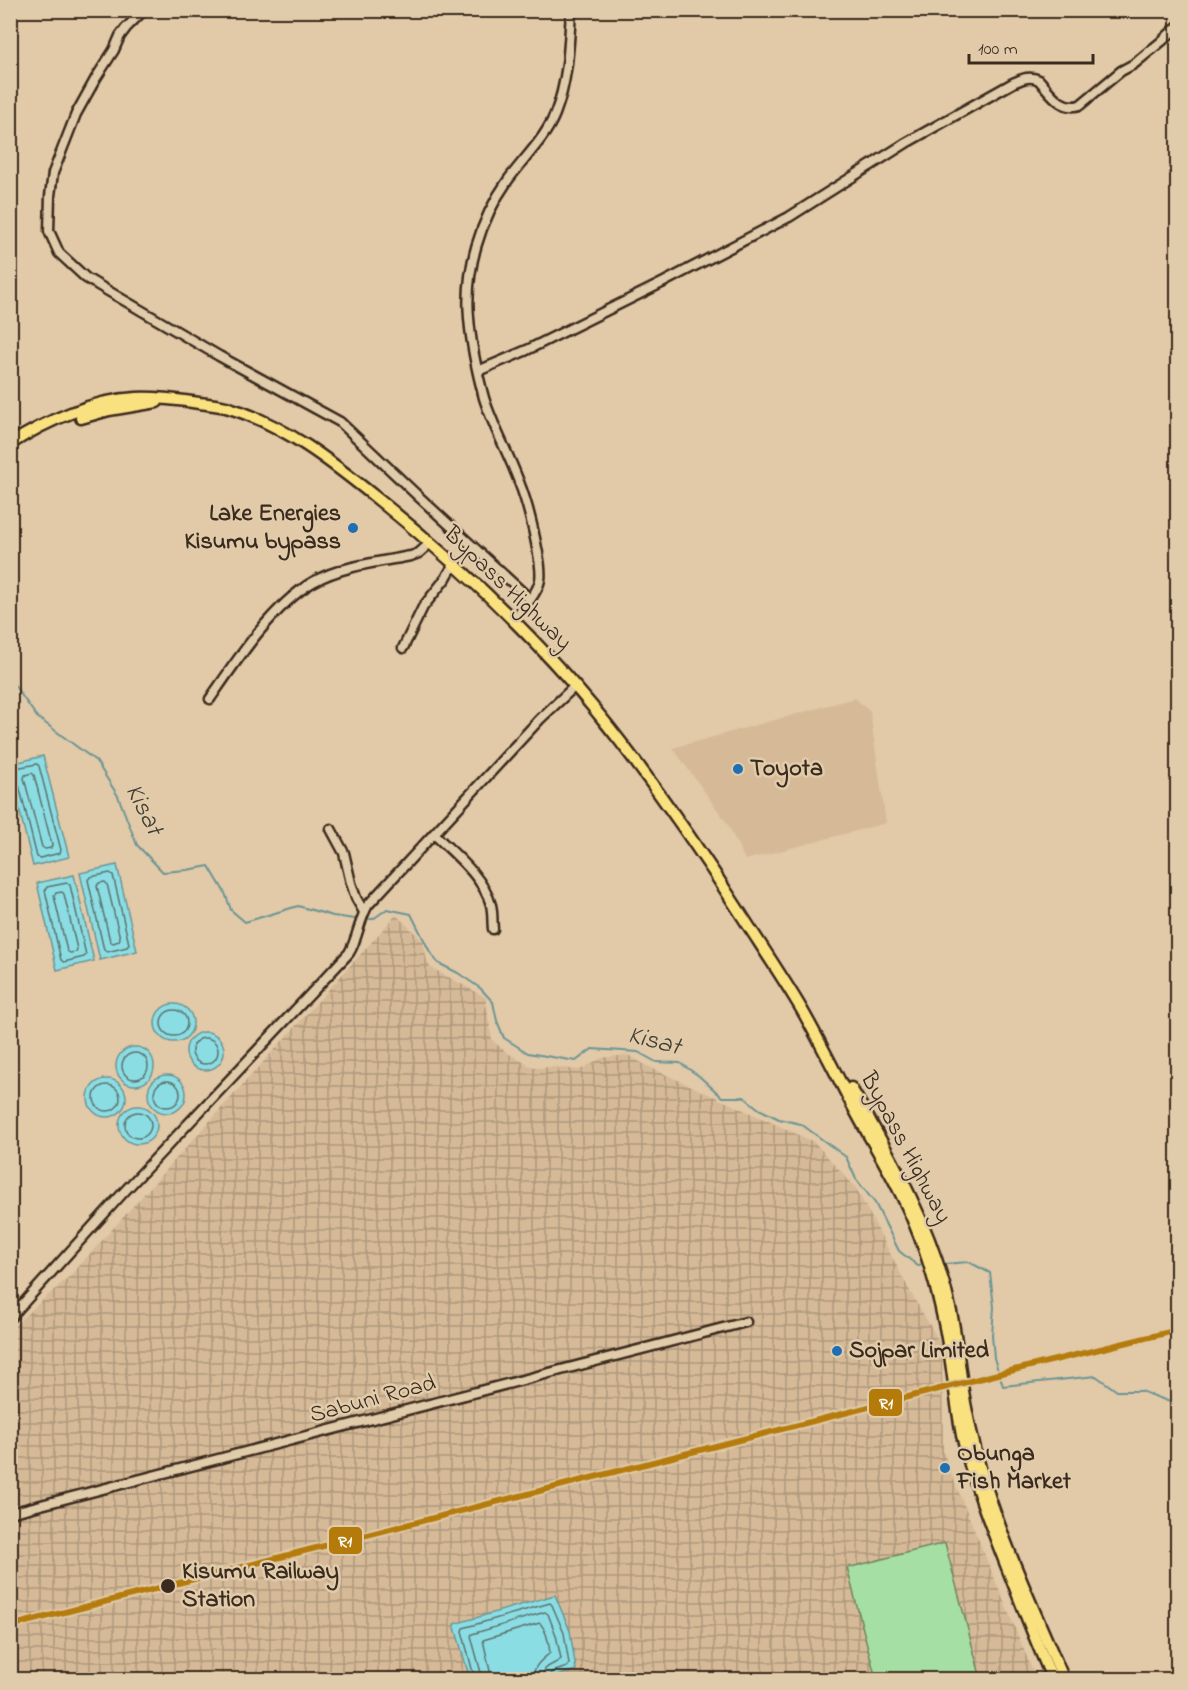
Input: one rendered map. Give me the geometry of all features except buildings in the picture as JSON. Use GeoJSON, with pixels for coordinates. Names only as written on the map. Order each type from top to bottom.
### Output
{"type":"FeatureCollection","features":[{"type":"Feature","properties":{"kind":"main road","name":"Bypass Highway"},"geometry":{"type":"LineString","coordinates":[[141,401],[167,399],[222,406],[248,415],[276,427],[303,443],[350,476],[454,564],[512,620],[574,686],[620,741],[699,849],[800,1006],[914,1221],[936,1289],[957,1374],[969,1461],[987,1520],[1053,1680]]}},
{"type":"Feature","properties":{"kind":"main road"},"geometry":{"type":"LineString","coordinates":[[10,444],[30,431],[59,418],[106,403],[141,401]]}},
{"type":"Feature","properties":{"kind":"main road"},"geometry":{"type":"LineString","coordinates":[[10,451],[47,430],[141,401]]}},
{"type":"Feature","properties":{"kind":"main road","name":"Bypass Highway"},"geometry":{"type":"LineString","coordinates":[[959,1396],[989,1498],[1064,1680]]}},
{"type":"Feature","properties":{"kind":"street","name":"Bypass Highway"},"geometry":{"type":"LineString","coordinates":[[144,10],[126,27],[96,78],[76,114],[53,173],[49,231],[59,253],[86,278],[219,356],[340,422],[530,599]]}},
{"type":"Feature","properties":{"kind":"street"},"geometry":{"type":"LineString","coordinates":[[512,620],[537,589],[541,578],[532,523],[519,481],[484,398],[468,317],[469,284],[475,245],[494,204],[507,182],[545,133],[555,114],[563,89],[571,10]]}},
{"type":"Feature","properties":{"kind":"street"},"geometry":{"type":"LineString","coordinates":[[478,371],[527,350],[789,217],[906,143],[1013,83],[1031,77],[1035,78],[1063,105],[1074,107],[1080,105],[1121,71],[1134,64],[1178,26]]}},
{"type":"Feature","properties":{"kind":"street"},"geometry":{"type":"LineString","coordinates":[[210,699],[260,630],[306,587],[315,581],[352,567],[411,556],[419,553],[430,543]]}},
{"type":"Feature","properties":{"kind":"street"},"geometry":{"type":"LineString","coordinates":[[403,648],[423,606],[454,564]]}},
{"type":"Feature","properties":{"kind":"street"},"geometry":{"type":"LineString","coordinates":[[10,1318],[151,1162],[349,953],[355,942],[364,912],[381,890],[540,719],[574,686]]}},
{"type":"Feature","properties":{"kind":"street"},"geometry":{"type":"LineString","coordinates":[[331,830],[344,853],[356,898],[364,912]]}},
{"type":"Feature","properties":{"kind":"street"},"geometry":{"type":"LineString","coordinates":[[434,834],[468,868],[481,886],[490,902],[493,929]]}},
{"type":"Feature","properties":{"kind":"street","name":"Sabuni Road"},"geometry":{"type":"LineString","coordinates":[[10,1513],[746,1322]]}},
{"type":"Feature","properties":{"kind":"shaded area"},"geometry":{"type":"Polygon","coordinates":[[[855,698],[870,712],[886,823],[745,860],[727,823],[673,748],[855,698]]]}},
{"type":"Feature","properties":{"kind":"shaded area"},"geometry":{"type":"Polygon","coordinates":[[[396,915],[423,941],[430,967],[485,997],[492,1040],[506,1052],[538,1068],[580,1070],[601,1058],[628,1055],[645,1065],[814,1142],[856,1188],[912,1295],[942,1346],[943,1451],[1036,1679],[11,1679],[10,1329],[71,1275],[396,915]]]}},
{"type":"Feature","properties":{"kind":"green space"},"geometry":{"type":"Polygon","coordinates":[[[945,1543],[981,1679],[876,1679],[847,1568],[945,1543]]]}},
{"type":"Feature","properties":{"kind":"water"},"geometry":{"type":"Polygon","coordinates":[[[43,756],[69,857],[33,866],[11,775],[11,764],[43,756]]]}},
{"type":"Feature","properties":{"kind":"water"},"geometry":{"type":"Polygon","coordinates":[[[117,865],[137,951],[100,960],[80,873],[117,865]]]}},
{"type":"Feature","properties":{"kind":"water"},"geometry":{"type":"Polygon","coordinates":[[[74,875],[94,961],[57,970],[37,883],[74,875]]]}},
{"type":"Feature","properties":{"kind":"water"},"geometry":{"type":"Polygon","coordinates":[[[174,1004],[188,1009],[193,1023],[188,1037],[174,1042],[160,1037],[155,1023],[160,1009],[174,1004]]]}},
{"type":"Feature","properties":{"kind":"water"},"geometry":{"type":"Polygon","coordinates":[[[205,1032],[219,1037],[224,1051],[219,1065],[205,1070],[191,1065],[186,1051],[191,1037],[205,1032]]]}},
{"type":"Feature","properties":{"kind":"water"},"geometry":{"type":"Polygon","coordinates":[[[135,1047],[149,1052],[154,1066],[149,1080],[135,1085],[121,1080],[116,1066],[121,1052],[135,1047]]]}},
{"type":"Feature","properties":{"kind":"water"},"geometry":{"type":"Polygon","coordinates":[[[167,1075],[181,1080],[186,1094],[181,1108],[167,1113],[153,1108],[148,1094],[153,1080],[167,1075]]]}},
{"type":"Feature","properties":{"kind":"water"},"geometry":{"type":"Polygon","coordinates":[[[107,1079],[121,1084],[126,1098],[121,1112],[107,1117],[93,1112],[88,1098],[93,1084],[107,1079]]]}},
{"type":"Feature","properties":{"kind":"water"},"geometry":{"type":"Polygon","coordinates":[[[138,1106],[152,1111],[157,1125],[152,1139],[138,1144],[124,1139],[119,1125],[124,1111],[138,1106]]]}},
{"type":"Feature","properties":{"kind":"water"},"geometry":{"type":"Polygon","coordinates":[[[555,1595],[570,1631],[576,1670],[547,1679],[470,1679],[454,1624],[555,1595]]]}},
{"type":"Feature","properties":{"kind":"waterway","name":"Kisat"},"geometry":{"type":"LineString","coordinates":[[10,679],[37,717],[96,761],[118,796],[137,845],[163,872],[209,866],[225,893],[231,910],[245,922],[298,906],[333,916],[355,919]]}},
{"type":"Feature","properties":{"kind":"waterway","name":"Kisat"},"geometry":{"type":"LineString","coordinates":[[370,919],[387,909],[411,914],[438,963],[480,988],[493,1002],[504,1038],[528,1053],[576,1061],[592,1049],[638,1052],[656,1062],[680,1063],[699,1076],[722,1097],[744,1097],[759,1109],[779,1119],[801,1124],[846,1157],[856,1179],[875,1203],[899,1251],[918,1266],[924,1265]]}},
{"type":"Feature","properties":{"kind":"waterway"},"geometry":{"type":"LineString","coordinates":[[943,1264],[969,1262],[990,1273],[994,1307],[992,1335],[994,1358],[1003,1386],[1096,1376],[1117,1391],[1141,1391],[1178,1405]]}},
{"type":"Feature","properties":{"kind":"transit line","name":"R1"},"geometry":{"type":"LineString","coordinates":[[10,1626],[1178,1330]]}},
{"type":"Feature","properties":{"kind":"place","name":"Lake Energies Kisumu bypass"},"geometry":{"type":"Point","coordinates":[353,528]}},
{"type":"Feature","properties":{"kind":"place","name":"Toyota"},"geometry":{"type":"Point","coordinates":[738,769]}},
{"type":"Feature","properties":{"kind":"place","name":"Sojpar Limited"},"geometry":{"type":"Point","coordinates":[837,1351]}},
{"type":"Feature","properties":{"kind":"place","name":"Obunga Fish Market"},"geometry":{"type":"Point","coordinates":[945,1468]}},
{"type":"Feature","properties":{"kind":"place","name":"Kisumu Railway Station"},"geometry":{"type":"Point","coordinates":[168,1586]}}]}
